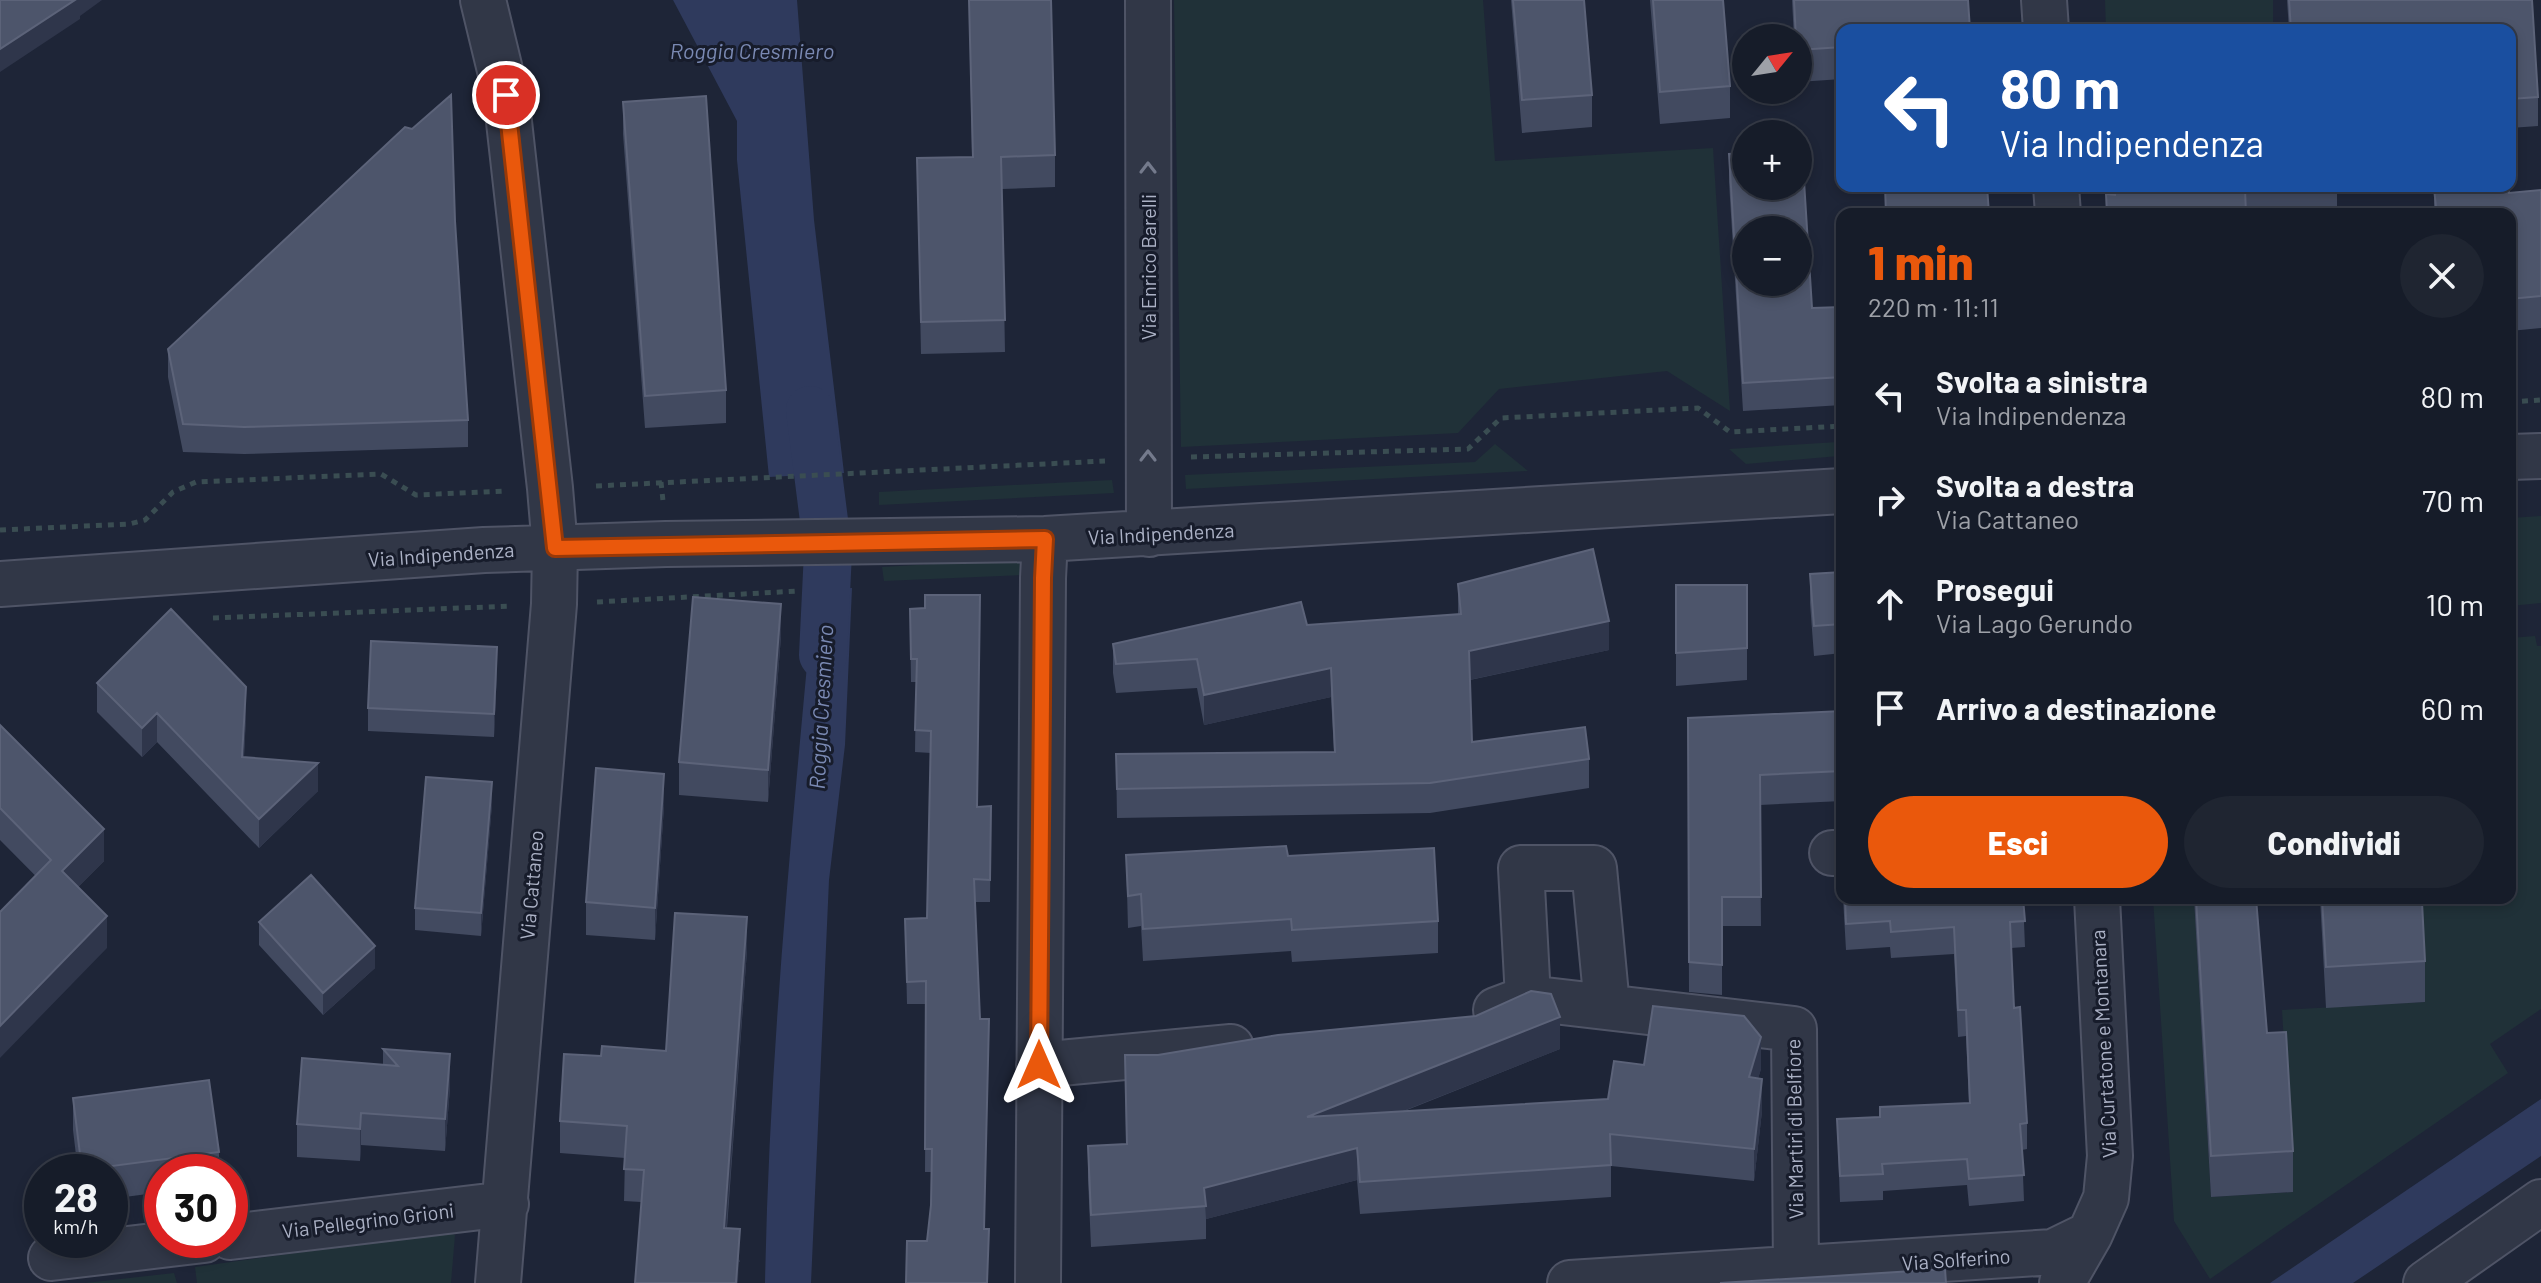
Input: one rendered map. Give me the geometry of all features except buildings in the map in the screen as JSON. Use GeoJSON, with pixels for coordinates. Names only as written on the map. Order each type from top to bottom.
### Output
{"type":"FeatureCollection","features":[{"type":"Feature","properties":{"kind":"street","name":"Via Cattaneo"},"geometry":{"type":"LineString","coordinates":[[483,0],[506,95],[555,548],[554,604],[498,1283]]}},
{"type":"Feature","properties":{"kind":"street","name":"Via Enrico Barelli"},"geometry":{"type":"LineString","coordinates":[[1148,0],[1149,534]]}},
{"type":"Feature","properties":{"kind":"street"},"geometry":{"type":"LineString","coordinates":[[2044,0],[2046,24]]}},
{"type":"Feature","properties":{"kind":"street"},"geometry":{"type":"LineString","coordinates":[[2516,457],[2541,456]]}},
{"type":"Feature","properties":{"kind":"street","name":"Via Indipendenza"},"geometry":{"type":"LineString","coordinates":[[0,584],[484,550],[1045,539],[1836,491]]}},
{"type":"Feature","properties":{"kind":"street"},"geometry":{"type":"LineString","coordinates":[[1038,1283],[1045,539]]}},
{"type":"Feature","properties":{"kind":"street"},"geometry":{"type":"LineString","coordinates":[[1528,998],[1521,868],[1594,868],[1607,1006]]}},
{"type":"Feature","properties":{"kind":"street","name":"Via Curtatone e Montanara"},"geometry":{"type":"LineString","coordinates":[[2090,1234],[2106,1198],[2110,1156],[2097,904]]}},
{"type":"Feature","properties":{"kind":"street","name":"Via Martiri di Belfiore"},"geometry":{"type":"LineString","coordinates":[[1459,1025],[1528,998],[1794,1029],[1796,1270]]}},
{"type":"Feature","properties":{"kind":"street"},"geometry":{"type":"LineString","coordinates":[[1039,1065],[1273,1043]]}},
{"type":"Feature","properties":{"kind":"street"},"geometry":{"type":"LineString","coordinates":[[2426,1283],[2541,1202]]}},
{"type":"Feature","properties":{"kind":"street","name":"Via Pellegrino Grioni"},"geometry":{"type":"LineString","coordinates":[[248,1235],[506,1204]]}},
{"type":"Feature","properties":{"kind":"street"},"geometry":{"type":"LineString","coordinates":[[2062,1283],[2090,1234]]}},
{"type":"Feature","properties":{"kind":"street","name":"Via Solferino"},"geometry":{"type":"LineString","coordinates":[[1570,1283],[2053,1252],[2090,1234]]}},
{"type":"Feature","properties":{"kind":"path"},"geometry":{"type":"LineString","coordinates":[[2516,402],[2541,400]]}},
{"type":"Feature","properties":{"kind":"path"},"geometry":{"type":"LineString","coordinates":[[0,530],[129,524],[145,520],[173,492],[196,482],[381,474],[416,495],[1148,459],[1468,449],[1501,418],[1698,408],[1730,432],[1836,426]]}},
{"type":"Feature","properties":{"kind":"path"},"geometry":{"type":"LineString","coordinates":[[205,618],[773,593]]}},
{"type":"Feature","properties":{"kind":"shaded area"},"geometry":{"type":"Polygon","coordinates":[[[1174,0],[1483,0],[1495,161],[1713,148],[1730,411],[1667,371],[1499,389],[1458,433],[1181,447],[1174,0]]]}},
{"type":"Feature","properties":{"kind":"shaded area"},"geometry":{"type":"Polygon","coordinates":[[[2105,0],[2273,0],[2273,24],[2106,24],[2105,0]]]}},
{"type":"Feature","properties":{"kind":"shaded area"},"geometry":{"type":"Polygon","coordinates":[[[1836,442],[1836,456],[1746,464],[1729,449],[1836,442]]]}},
{"type":"Feature","properties":{"kind":"shaded area"},"geometry":{"type":"Polygon","coordinates":[[[1495,444],[1528,471],[1186,489],[1185,475],[1475,462],[1495,444]]]}},
{"type":"Feature","properties":{"kind":"shaded area"},"geometry":{"type":"Polygon","coordinates":[[[1112,480],[1114,493],[879,505],[879,492],[1112,480]]]}},
{"type":"Feature","properties":{"kind":"shaded area"},"geometry":{"type":"Polygon","coordinates":[[[2541,516],[2541,603],[2516,605],[2516,518],[2541,516]]]}},
{"type":"Feature","properties":{"kind":"shaded area"},"geometry":{"type":"Polygon","coordinates":[[[1019,559],[1021,575],[884,581],[882,567],[1019,559]]]}},
{"type":"Feature","properties":{"kind":"shaded area"},"geometry":{"type":"Polygon","coordinates":[[[2535,636],[2537,646],[2541,646],[2541,1009],[2490,1044],[2508,1073],[2210,1279],[2174,1221],[2153,904],[2194,904],[2211,1197],[2293,1192],[2282,1010],[2425,1002],[2384,945],[2382,904],[2516,904],[2516,638],[2535,636]]]}},
{"type":"Feature","properties":{"kind":"shaded area"},"geometry":{"type":"Polygon","coordinates":[[[449,1232],[455,1235],[451,1283],[197,1283],[195,1267],[449,1232]]]}},
{"type":"Feature","properties":{"kind":"shaded area"},"geometry":{"type":"Polygon","coordinates":[[[174,1273],[177,1283],[85,1283],[174,1273]]]}},
{"type":"Feature","properties":{"kind":"water","name":"Roggia Cresmiero"},"geometry":{"type":"Polygon","coordinates":[[[673,0],[797,0],[814,220],[844,473],[769,477],[737,160],[737,121],[673,0]]]}},
{"type":"Feature","properties":{"kind":"water","name":"Roggia Cresmiero"},"geometry":{"type":"Polygon","coordinates":[[[852,588],[845,745],[829,880],[811,1283],[765,1283],[776,1039],[811,590],[852,588]]]}},
{"type":"Feature","properties":{"kind":"water"},"geometry":{"type":"Polygon","coordinates":[[[2541,1099],[2541,1156],[2353,1283],[2270,1283],[2541,1099]]]}},
{"type":"Feature","properties":{"kind":"waterway","name":"Roggia Cresmiero"},"geometry":{"type":"LineString","coordinates":[[810,410],[828,552],[823,655]]}},
{"type":"Feature","properties":{"kind":"route"},"geometry":{"type":"LineString","coordinates":[[506,95],[555,548],[1045,539],[1039,1065]]}}]}
